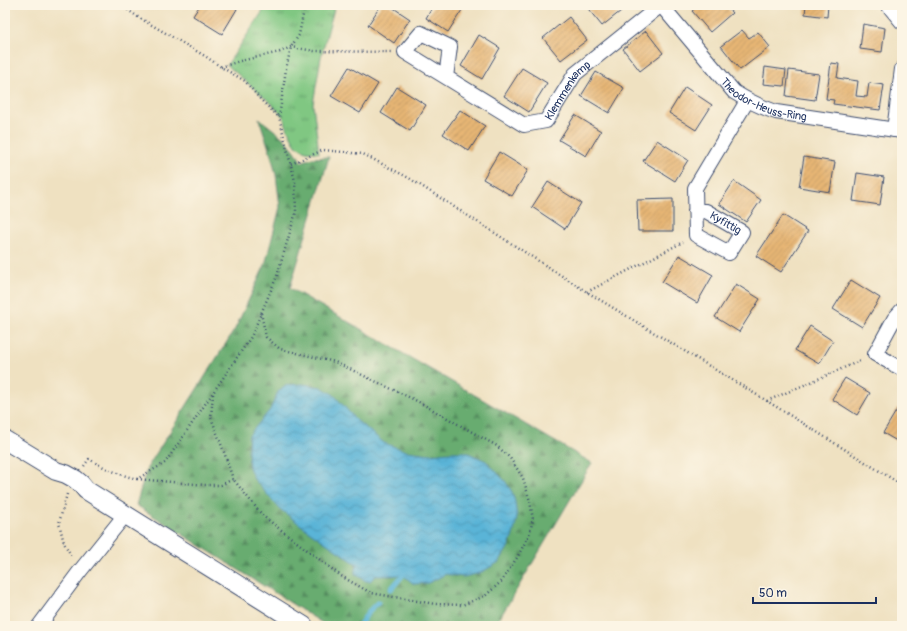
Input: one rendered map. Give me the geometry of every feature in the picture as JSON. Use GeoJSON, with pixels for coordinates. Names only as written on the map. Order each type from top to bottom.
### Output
{"type":"FeatureCollection","features":[{"type":"Feature","properties":{"kind":"street","name":"Klemmenkamp"},"geometry":{"type":"LineString","coordinates":[[405,52],[524,125],[546,121],[575,74],[661,5]]}},
{"type":"Feature","properties":{"kind":"street","name":"Theodor-Heuss-Ring"},"geometry":{"type":"LineString","coordinates":[[661,5],[730,88],[747,101],[776,112],[898,130]]}},
{"type":"Feature","properties":{"kind":"street"},"geometry":{"type":"LineString","coordinates":[[888,5],[902,22]]}},
{"type":"Feature","properties":{"kind":"street"},"geometry":{"type":"LineString","coordinates":[[405,52],[421,33],[450,47],[446,78]]}},
{"type":"Feature","properties":{"kind":"street"},"geometry":{"type":"LineString","coordinates":[[898,130],[902,69]]}},
{"type":"Feature","properties":{"kind":"street","name":"Kyfittig"},"geometry":{"type":"LineString","coordinates":[[695,211],[706,211],[742,232],[729,253],[696,235],[695,211],[695,188],[747,101]]}},
{"type":"Feature","properties":{"kind":"street"},"geometry":{"type":"LineString","coordinates":[[902,310],[894,319],[875,354],[902,369]]}},
{"type":"Feature","properties":{"kind":"street"},"geometry":{"type":"LineString","coordinates":[[5,440],[56,471],[61,480],[76,489],[86,490],[304,626]]}},
{"type":"Feature","properties":{"kind":"street"},"geometry":{"type":"LineString","coordinates":[[39,626],[125,515]]}},
{"type":"Feature","properties":{"kind":"path"},"geometry":{"type":"LineString","coordinates":[[121,5],[138,17],[245,81],[261,100],[279,117]]}},
{"type":"Feature","properties":{"kind":"path"},"geometry":{"type":"LineString","coordinates":[[138,480],[165,463],[250,337],[277,276],[296,212],[295,181],[292,164],[279,117],[286,69],[291,47],[299,35],[305,5]]}},
{"type":"Feature","properties":{"kind":"path"},"geometry":{"type":"LineString","coordinates":[[221,67],[280,52],[291,47],[314,51],[405,52]]}},
{"type":"Feature","properties":{"kind":"path"},"geometry":{"type":"LineString","coordinates":[[292,164],[323,150],[363,154],[408,178],[587,292],[902,485]]}},
{"type":"Feature","properties":{"kind":"path"},"geometry":{"type":"LineString","coordinates":[[587,292],[696,235]]}},
{"type":"Feature","properties":{"kind":"path"},"geometry":{"type":"LineString","coordinates":[[213,392],[211,417],[233,479],[263,516],[341,576],[372,593],[435,604],[462,605],[485,596],[502,581],[518,556],[529,535],[533,520],[530,500],[523,478],[510,458],[497,446],[417,401],[335,362],[280,349],[266,337],[261,313]]}},
{"type":"Feature","properties":{"kind":"path"},"geometry":{"type":"LineString","coordinates":[[767,401],[875,354]]}},
{"type":"Feature","properties":{"kind":"path"},"geometry":{"type":"LineString","coordinates":[[127,477],[138,480],[206,485],[221,485],[233,479]]}},
{"type":"Feature","properties":{"kind":"green space"},"geometry":{"type":"Polygon","coordinates":[[[267,5],[335,5],[321,57],[313,104],[319,153],[306,151],[296,146],[284,118],[273,105],[227,65],[267,5]]]}},
{"type":"Feature","properties":{"kind":"green space"},"geometry":{"type":"Polygon","coordinates":[[[259,118],[289,143],[298,155],[301,162],[312,158],[329,157],[290,288],[592,463],[495,626],[327,626],[136,505],[147,468],[235,329],[265,265],[280,207],[276,175],[272,158],[259,118]]]}},
{"type":"Feature","properties":{"kind":"water"},"geometry":{"type":"Polygon","coordinates":[[[303,384],[321,387],[334,395],[356,420],[384,443],[406,451],[430,454],[466,452],[486,461],[505,481],[512,492],[515,502],[517,518],[513,535],[509,546],[499,562],[480,573],[463,577],[446,574],[428,583],[414,584],[403,575],[375,576],[370,581],[366,581],[355,574],[355,569],[358,565],[280,509],[254,479],[249,467],[249,435],[270,410],[278,392],[287,385],[303,384]]]}},
{"type":"Feature","properties":{"kind":"building"},"geometry":{"type":"Polygon","coordinates":[[[200,5],[231,5],[237,9],[222,34],[193,16],[200,5]]]}},
{"type":"Feature","properties":{"kind":"building"},"geometry":{"type":"Polygon","coordinates":[[[381,5],[389,5],[410,19],[394,43],[368,25],[381,5]]]}},
{"type":"Feature","properties":{"kind":"building"},"geometry":{"type":"Polygon","coordinates":[[[434,5],[454,5],[462,10],[448,32],[426,18],[434,5]]]}},
{"type":"Feature","properties":{"kind":"building"},"geometry":{"type":"Polygon","coordinates":[[[585,5],[616,5],[621,11],[602,26],[585,5]]]}},
{"type":"Feature","properties":{"kind":"building"},"geometry":{"type":"Polygon","coordinates":[[[699,5],[725,5],[732,13],[710,32],[692,11],[699,5]]]}},
{"type":"Feature","properties":{"kind":"building"},"geometry":{"type":"Polygon","coordinates":[[[806,5],[828,5],[827,17],[805,14],[806,5]]]}},
{"type":"Feature","properties":{"kind":"building"},"geometry":{"type":"Polygon","coordinates":[[[569,17],[587,40],[561,60],[543,38],[569,17]]]}},
{"type":"Feature","properties":{"kind":"building"},"geometry":{"type":"Polygon","coordinates":[[[863,24],[885,28],[882,52],[860,49],[863,24]]]}},
{"type":"Feature","properties":{"kind":"building"},"geometry":{"type":"Polygon","coordinates":[[[742,30],[749,38],[758,32],[770,47],[740,70],[721,46],[742,30]]]}},
{"type":"Feature","properties":{"kind":"building"},"geometry":{"type":"Polygon","coordinates":[[[646,31],[663,53],[640,71],[623,49],[646,31]]]}},
{"type":"Feature","properties":{"kind":"building"},"geometry":{"type":"Polygon","coordinates":[[[479,35],[500,48],[482,79],[461,66],[479,35]]]}},
{"type":"Feature","properties":{"kind":"building"},"geometry":{"type":"Polygon","coordinates":[[[831,63],[839,64],[837,78],[858,81],[856,96],[867,97],[869,83],[884,85],[880,110],[833,104],[834,100],[826,99],[831,63]]]}},
{"type":"Feature","properties":{"kind":"building"},"geometry":{"type":"Polygon","coordinates":[[[349,67],[378,84],[360,113],[331,96],[349,67]]]}},
{"type":"Feature","properties":{"kind":"building"},"geometry":{"type":"Polygon","coordinates":[[[765,67],[786,70],[784,86],[763,84],[765,67]]]}},
{"type":"Feature","properties":{"kind":"building"},"geometry":{"type":"Polygon","coordinates":[[[522,68],[547,83],[529,112],[504,96],[522,68]]]}},
{"type":"Feature","properties":{"kind":"building"},"geometry":{"type":"Polygon","coordinates":[[[789,70],[819,74],[815,100],[786,96],[789,70]]]}},
{"type":"Feature","properties":{"kind":"building"},"geometry":{"type":"Polygon","coordinates":[[[596,72],[624,88],[609,113],[581,96],[596,72]]]}},
{"type":"Feature","properties":{"kind":"building"},"geometry":{"type":"Polygon","coordinates":[[[397,87],[426,105],[410,131],[381,113],[397,87]]]}},
{"type":"Feature","properties":{"kind":"building"},"geometry":{"type":"Polygon","coordinates":[[[685,87],[712,105],[696,130],[669,113],[685,87]]]}},
{"type":"Feature","properties":{"kind":"building"},"geometry":{"type":"Polygon","coordinates":[[[460,110],[485,126],[469,151],[443,134],[460,110]]]}},
{"type":"Feature","properties":{"kind":"building"},"geometry":{"type":"Polygon","coordinates":[[[575,115],[601,131],[586,156],[559,140],[575,115]]]}},
{"type":"Feature","properties":{"kind":"building"},"geometry":{"type":"Polygon","coordinates":[[[657,140],[688,160],[675,181],[643,161],[657,140]]]}},
{"type":"Feature","properties":{"kind":"building"},"geometry":{"type":"Polygon","coordinates":[[[499,152],[528,170],[512,196],[483,179],[499,152]]]}},
{"type":"Feature","properties":{"kind":"building"},"geometry":{"type":"Polygon","coordinates":[[[804,157],[835,162],[830,192],[799,187],[804,157]]]}},
{"type":"Feature","properties":{"kind":"building"},"geometry":{"type":"Polygon","coordinates":[[[857,173],[884,177],[880,205],[853,201],[857,173]]]}},
{"type":"Feature","properties":{"kind":"building"},"geometry":{"type":"Polygon","coordinates":[[[734,181],[761,200],[746,222],[719,204],[734,181]]]}},
{"type":"Feature","properties":{"kind":"building"},"geometry":{"type":"Polygon","coordinates":[[[548,182],[581,203],[565,229],[532,207],[548,182]]]}},
{"type":"Feature","properties":{"kind":"building"},"geometry":{"type":"Polygon","coordinates":[[[673,199],[673,231],[638,231],[637,200],[673,199]]]}},
{"type":"Feature","properties":{"kind":"building"},"geometry":{"type":"Polygon","coordinates":[[[783,215],[808,231],[781,272],[756,256],[783,215]]]}},
{"type":"Feature","properties":{"kind":"building"},"geometry":{"type":"Polygon","coordinates":[[[679,255],[713,275],[697,303],[662,282],[679,255]]]}},
{"type":"Feature","properties":{"kind":"building"},"geometry":{"type":"Polygon","coordinates":[[[851,280],[880,298],[862,327],[833,309],[851,280]]]}},
{"type":"Feature","properties":{"kind":"building"},"geometry":{"type":"Polygon","coordinates":[[[736,284],[760,299],[739,332],[715,317],[736,284]]]}},
{"type":"Feature","properties":{"kind":"building"},"geometry":{"type":"Polygon","coordinates":[[[810,326],[833,341],[819,364],[795,350],[810,326]]]}},
{"type":"Feature","properties":{"kind":"building"},"geometry":{"type":"Polygon","coordinates":[[[845,378],[870,393],[857,415],[832,399],[845,378]]]}},
{"type":"Feature","properties":{"kind":"building"},"geometry":{"type":"Polygon","coordinates":[[[898,408],[902,410],[902,444],[883,433],[898,408]]]}},
{"type":"Feature","properties":{"kind":"waterway"},"geometry":{"type":"LineString","coordinates":[[391,589],[406,570]]}},
{"type":"Feature","properties":{"kind":"waterway"},"geometry":{"type":"LineString","coordinates":[[359,626],[369,611],[378,602]]}}]}
